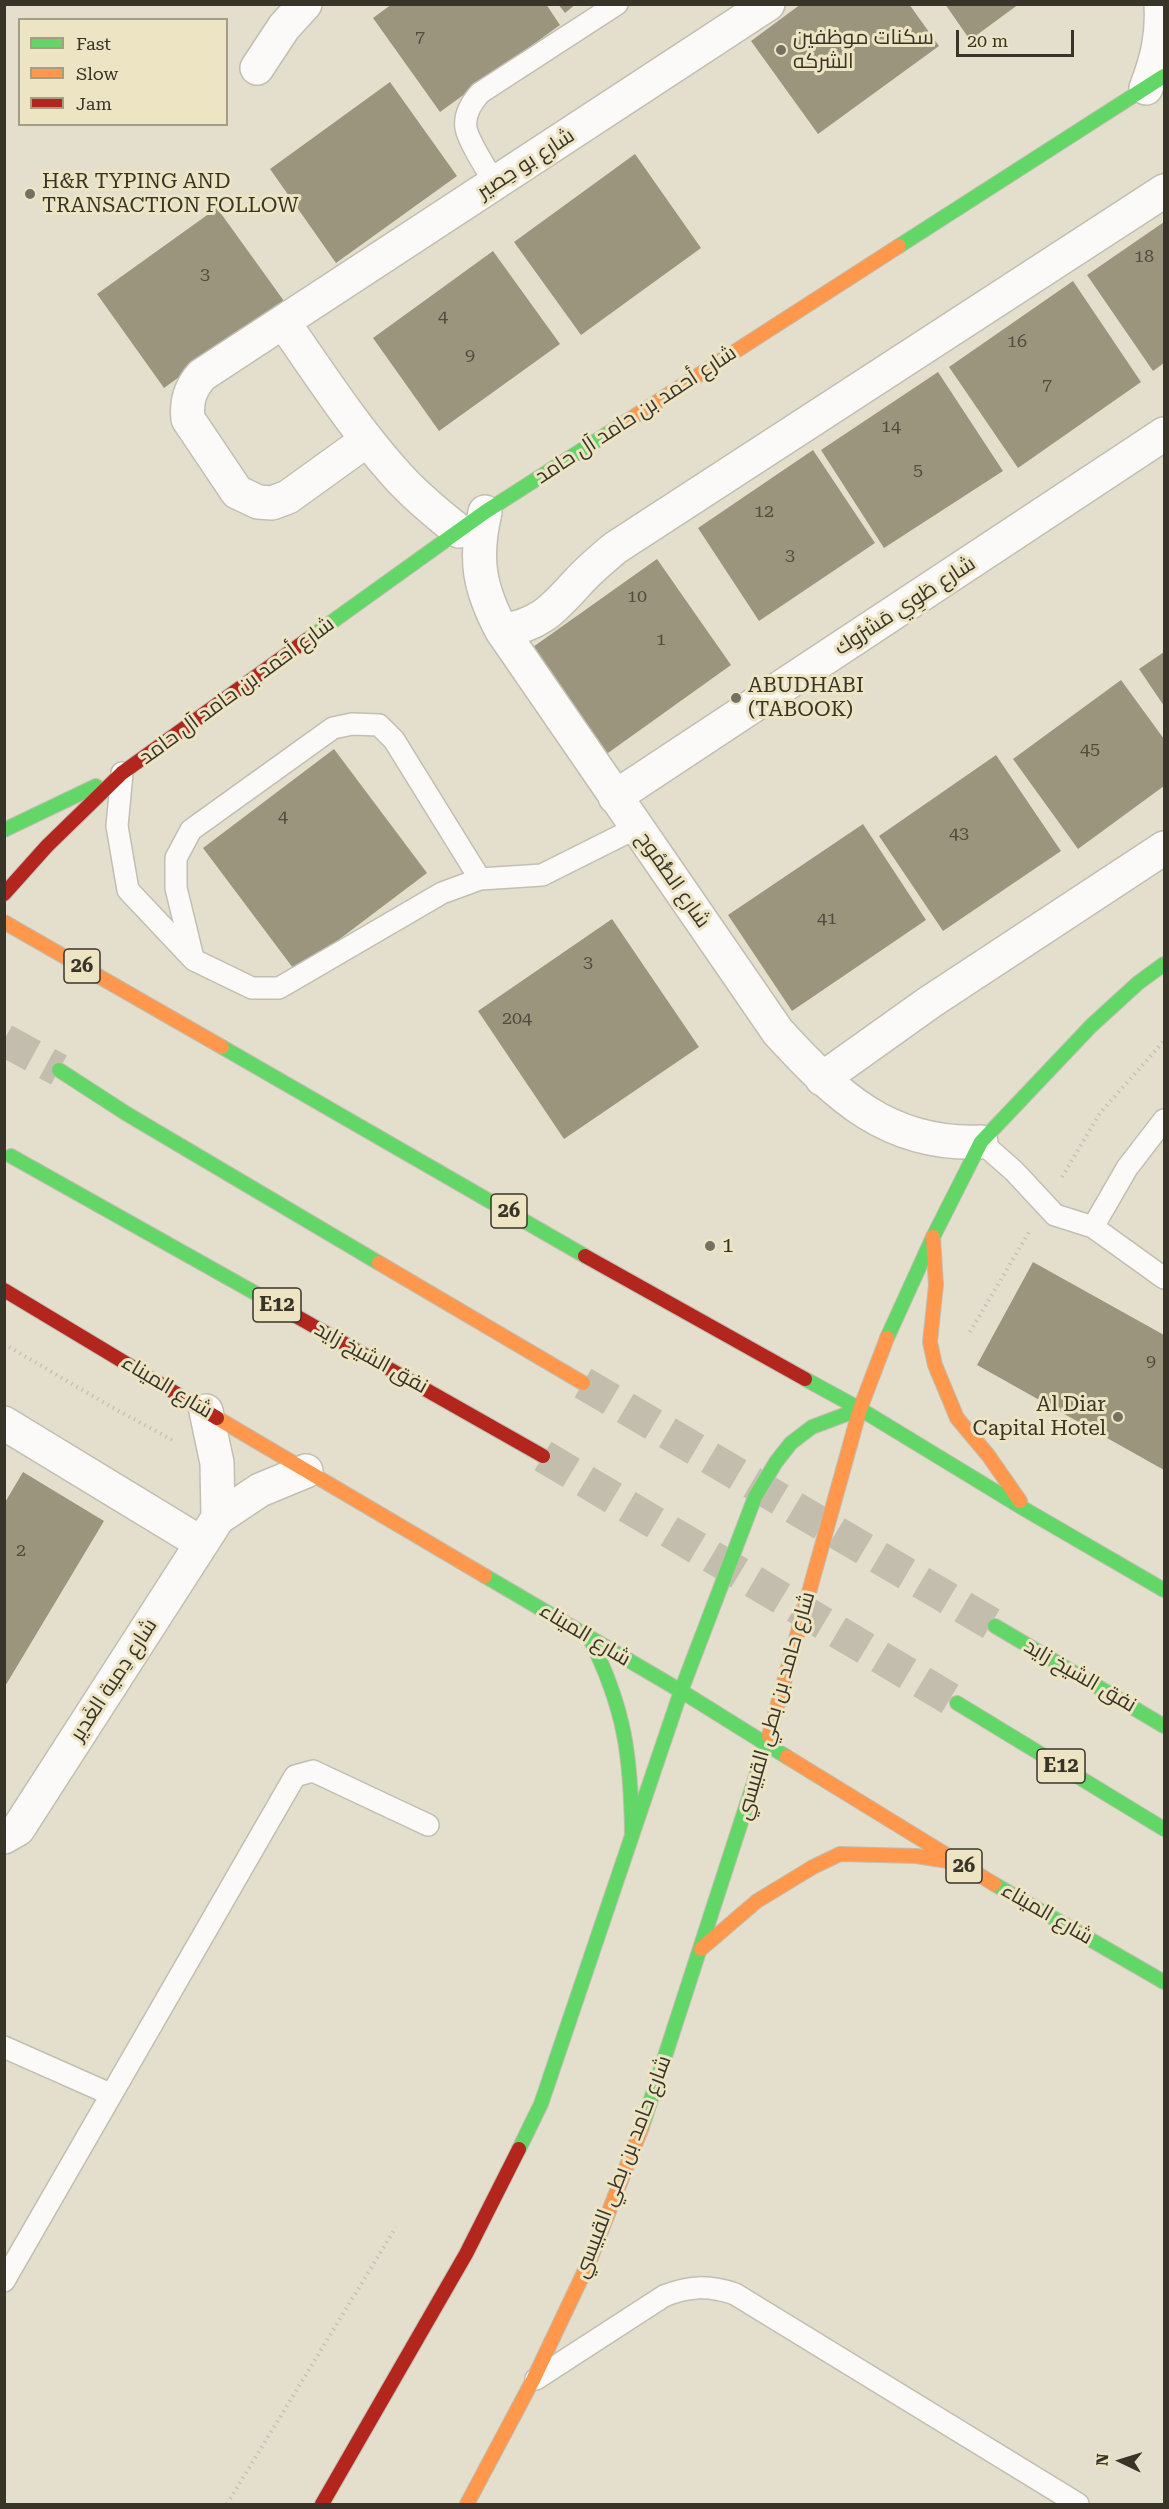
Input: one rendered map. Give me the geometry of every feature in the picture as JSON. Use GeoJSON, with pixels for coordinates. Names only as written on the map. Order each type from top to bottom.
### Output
{"type":"FeatureCollection","features":[{"type":"Feature","properties":{"kind":"main road","name":"شارع أحمد بن حامد آل حامد"},"geometry":{"type":"LineString","coordinates":[[4,894],[47,846],[122,773],[485,512],[1155,82]]}},
{"type":"Feature","properties":{"kind":"main road","name":"شارع أحمد بن حامد آل حامد"},"geometry":{"type":"LineString","coordinates":[[4,830],[122,773]]}},
{"type":"Feature","properties":{"kind":"main road","name":"26"},"geometry":{"type":"LineString","coordinates":[[4,922],[729,1338],[860,1409],[1026,1510],[1164,1590]]}},
{"type":"Feature","properties":{"kind":"main road","name":"شارع حامد بن بطي القبيسي"},"geometry":{"type":"LineString","coordinates":[[467,2505],[533,2380],[589,2262],[645,2119],[767,1744],[860,1409],[894,1321],[981,1142],[1090,1026],[1138,983],[1164,964]]}},
{"type":"Feature","properties":{"kind":"main road"},"geometry":{"type":"LineString","coordinates":[[59,1070],[127,1114],[583,1383]]}},
{"type":"Feature","properties":{"kind":"main road","name":"نفق الشيخ زايد"},"geometry":{"type":"LineString","coordinates":[[11,1155],[543,1456]]}},
{"type":"Feature","properties":{"kind":"main road"},"geometry":{"type":"LineString","coordinates":[[933,1237],[936,1285],[930,1342],[935,1365],[957,1418],[988,1455],[1026,1510]]}},
{"type":"Feature","properties":{"kind":"main road","name":"شارع الميناء"},"geometry":{"type":"LineString","coordinates":[[4,1290],[306,1471],[681,1691],[960,1864],[1164,1982]]}},
{"type":"Feature","properties":{"kind":"main road"},"geometry":{"type":"LineString","coordinates":[[322,2505],[466,2254],[541,2104],[681,1691],[755,1497],[776,1462],[791,1443],[812,1427],[860,1409]]}},
{"type":"Feature","properties":{"kind":"main road","name":"نفق الشيخ زايد"},"geometry":{"type":"LineString","coordinates":[[995,1626],[1164,1726]]}},
{"type":"Feature","properties":{"kind":"main road"},"geometry":{"type":"LineString","coordinates":[[589,1637],[607,1669],[619,1703],[629,1749],[632,1835]]}},
{"type":"Feature","properties":{"kind":"main road","name":"E12"},"geometry":{"type":"LineString","coordinates":[[957,1703],[1164,1829]]}},
{"type":"Feature","properties":{"kind":"main road"},"geometry":{"type":"LineString","coordinates":[[701,1949],[757,1901],[813,1867],[840,1854],[916,1856],[960,1864]]}},
{"type":"Feature","properties":{"kind":"street"},"geometry":{"type":"LineString","coordinates":[[257,69],[284,27],[305,4]]}},
{"type":"Feature","properties":{"kind":"street","name":"شارع بو حِصير"},"geometry":{"type":"LineString","coordinates":[[367,440],[288,497],[272,503],[258,502],[237,492],[188,418],[187,406],[194,383],[202,375],[768,4]]}},
{"type":"Feature","properties":{"kind":"street"},"geometry":{"type":"LineString","coordinates":[[1155,82],[1155,66],[1160,43],[1161,4]]}},
{"type":"Feature","properties":{"kind":"street"},"geometry":{"type":"LineString","coordinates":[[502,630],[518,628],[544,617],[615,548],[1164,191]]}},
{"type":"Feature","properties":{"kind":"street"},"geometry":{"type":"LineString","coordinates":[[284,323],[367,440],[412,491],[459,531]]}},
{"type":"Feature","properties":{"kind":"street","name":"شارع طَوِي مَشرُوك"},"geometry":{"type":"LineString","coordinates":[[615,797],[1164,434]]}},
{"type":"Feature","properties":{"kind":"street","name":"شارع الطُّمُوح"},"geometry":{"type":"LineString","coordinates":[[485,512],[479,536],[479,569],[484,593],[502,630],[778,1032],[822,1079],[866,1112],[899,1131],[939,1141],[981,1142]]}},
{"type":"Feature","properties":{"kind":"street"},"geometry":{"type":"LineString","coordinates":[[822,1079],[930,1002],[1164,848]]}},
{"type":"Feature","properties":{"kind":"street"},"geometry":{"type":"LineString","coordinates":[[4,1423],[210,1530],[217,1463],[206,1411]]}},
{"type":"Feature","properties":{"kind":"street","name":"شارع دِمية الغَدير"},"geometry":{"type":"LineString","coordinates":[[4,1837],[18,1829],[210,1530],[260,1490],[306,1471]]}},
{"type":"Feature","properties":{"kind":"lane"},"geometry":{"type":"LineString","coordinates":[[495,184],[466,128],[467,117],[474,99],[617,4]]}},
{"type":"Feature","properties":{"kind":"lane"},"geometry":{"type":"LineString","coordinates":[[194,960],[176,888],[176,858],[191,830],[333,728],[352,724],[379,725],[394,740],[480,879]]}},
{"type":"Feature","properties":{"kind":"lane"},"geometry":{"type":"LineString","coordinates":[[122,773],[117,826],[128,890],[194,960],[252,988],[279,988],[442,893],[480,879],[542,875],[636,828]]}},
{"type":"Feature","properties":{"kind":"lane"},"geometry":{"type":"LineString","coordinates":[[1093,1227],[1127,1168],[1164,1120]]}},
{"type":"Feature","properties":{"kind":"lane"},"geometry":{"type":"LineString","coordinates":[[981,1142],[1014,1171],[1055,1215],[1093,1227],[1164,1278]]}},
{"type":"Feature","properties":{"kind":"lane"},"geometry":{"type":"LineString","coordinates":[[4,2281],[295,1776],[314,1771],[428,1825]]}},
{"type":"Feature","properties":{"kind":"lane"},"geometry":{"type":"LineString","coordinates":[[4,2047],[110,2094]]}},
{"type":"Feature","properties":{"kind":"lane"},"geometry":{"type":"LineString","coordinates":[[533,2380],[664,2296],[681,2289],[699,2286],[718,2288],[735,2294],[1078,2505]]}},
{"type":"Feature","properties":{"kind":"path"},"geometry":{"type":"LineString","coordinates":[[4,1344],[108,1405],[217,1463]]}},
{"type":"Feature","properties":{"kind":"path"},"geometry":{"type":"LineString","coordinates":[[227,2505],[396,2227]]}},
{"type":"Feature","properties":{"kind":"building"},"geometry":{"type":"Polygon","coordinates":[[[392,4],[546,4],[560,25],[440,112],[373,18],[392,4]]]}},
{"type":"Feature","properties":{"kind":"building"},"geometry":{"type":"Polygon","coordinates":[[[558,4],[576,4],[565,13],[558,4]]]}},
{"type":"Feature","properties":{"kind":"building"},"geometry":{"type":"Polygon","coordinates":[[[801,4],[909,4],[939,46],[818,134],[751,41],[801,4]]]}},
{"type":"Feature","properties":{"kind":"building"},"geometry":{"type":"Polygon","coordinates":[[[945,4],[1019,4],[970,40],[945,4]]]}},
{"type":"Feature","properties":{"kind":"building"},"geometry":{"type":"Polygon","coordinates":[[[390,82],[457,176],[336,263],[270,169],[390,82]]]}},
{"type":"Feature","properties":{"kind":"building"},"geometry":{"type":"Polygon","coordinates":[[[635,154],[701,248],[581,335],[514,242],[635,154]]]}},
{"type":"Feature","properties":{"kind":"building"},"geometry":{"type":"Polygon","coordinates":[[[217,208],[284,301],[164,388],[97,294],[217,208]]]}},
{"type":"Feature","properties":{"kind":"building"},"geometry":{"type":"Polygon","coordinates":[[[1164,222],[1164,363],[1153,371],[1087,275],[1164,222]]]}},
{"type":"Feature","properties":{"kind":"building"},"geometry":{"type":"Polygon","coordinates":[[[493,251],[560,344],[439,431],[373,338],[493,251]]]}},
{"type":"Feature","properties":{"kind":"building"},"geometry":{"type":"Polygon","coordinates":[[[1073,281],[1141,382],[1018,468],[949,367],[1073,281]]]}},
{"type":"Feature","properties":{"kind":"building"},"geometry":{"type":"Polygon","coordinates":[[[938,372],[1003,471],[884,548],[821,450],[938,372]]]}},
{"type":"Feature","properties":{"kind":"building"},"geometry":{"type":"Polygon","coordinates":[[[813,450],[875,543],[759,621],[698,528],[813,450]]]}},
{"type":"Feature","properties":{"kind":"building"},"geometry":{"type":"Polygon","coordinates":[[[657,559],[731,665],[601,758],[526,652],[657,559]]]}},
{"type":"Feature","properties":{"kind":"building"},"geometry":{"type":"Polygon","coordinates":[[[1164,652],[1164,706],[1139,669],[1164,652]]]}},
{"type":"Feature","properties":{"kind":"building"},"geometry":{"type":"Polygon","coordinates":[[[1121,680],[1164,739],[1164,786],[1078,849],[1013,759],[1121,680]]]}},
{"type":"Feature","properties":{"kind":"building"},"geometry":{"type":"Polygon","coordinates":[[[334,749],[427,873],[296,972],[203,848],[334,749]]]}},
{"type":"Feature","properties":{"kind":"building"},"geometry":{"type":"Polygon","coordinates":[[[996,755],[1061,851],[943,931],[879,836],[996,755]]]}},
{"type":"Feature","properties":{"kind":"building"},"geometry":{"type":"Polygon","coordinates":[[[863,824],[926,920],[792,1011],[728,915],[863,824]]]}},
{"type":"Feature","properties":{"kind":"building"},"geometry":{"type":"Polygon","coordinates":[[[612,919],[699,1047],[564,1139],[478,1011],[612,919]]]}},
{"type":"Feature","properties":{"kind":"building","name":"Al Diar Capital Hotel"},"geometry":{"type":"Polygon","coordinates":[[[1033,1262],[1164,1335],[1164,1470],[977,1365],[1033,1262]]]}},
{"type":"Feature","properties":{"kind":"building"},"geometry":{"type":"Polygon","coordinates":[[[23,1472],[104,1521],[4,1688],[4,1504],[23,1472]]]}},
{"type":"Feature","properties":{"kind":"tunnel"},"geometry":{"type":"LineString","coordinates":[[4,1040],[59,1070]]}},
{"type":"Feature","properties":{"kind":"tunnel"},"geometry":{"type":"LineString","coordinates":[[583,1383],[995,1626]]}},
{"type":"Feature","properties":{"kind":"tunnel"},"geometry":{"type":"LineString","coordinates":[[543,1456],[957,1703]]}},
{"type":"Feature","properties":{"kind":"traffic: fast"},"geometry":{"type":"LineString","coordinates":[[899,246],[1164,76]]}},
{"type":"Feature","properties":{"kind":"traffic: fast"},"geometry":{"type":"LineString","coordinates":[[308,639],[485,512],[624,423]]}},
{"type":"Feature","properties":{"kind":"traffic: fast"},"geometry":{"type":"LineString","coordinates":[[4,830],[96,786]]}},
{"type":"Feature","properties":{"kind":"traffic: fast"},"geometry":{"type":"LineString","coordinates":[[887,1338],[933,1237],[981,1142],[1091,1026],[1138,983],[1164,964]]}},
{"type":"Feature","properties":{"kind":"traffic: fast"},"geometry":{"type":"LineString","coordinates":[[222,1047],[585,1256]]}},
{"type":"Feature","properties":{"kind":"traffic: fast"},"geometry":{"type":"LineString","coordinates":[[59,1070],[127,1114],[379,1263]]}},
{"type":"Feature","properties":{"kind":"traffic: fast"},"geometry":{"type":"LineString","coordinates":[[11,1156],[264,1298]]}},
{"type":"Feature","properties":{"kind":"traffic: fast"},"geometry":{"type":"LineString","coordinates":[[805,1379],[860,1409],[1026,1510],[1164,1590]]}},
{"type":"Feature","properties":{"kind":"traffic: fast"},"geometry":{"type":"LineString","coordinates":[[681,1691],[755,1497],[776,1462],[791,1443],[812,1427],[860,1409]]}},
{"type":"Feature","properties":{"kind":"traffic: fast"},"geometry":{"type":"LineString","coordinates":[[485,1576],[681,1691],[787,1757]]}},
{"type":"Feature","properties":{"kind":"traffic: fast"},"geometry":{"type":"LineString","coordinates":[[995,1626],[1164,1726]]}},
{"type":"Feature","properties":{"kind":"traffic: fast"},"geometry":{"type":"LineString","coordinates":[[589,1637],[611,1687],[624,1733],[630,1781],[632,1835]]}},
{"type":"Feature","properties":{"kind":"traffic: fast"},"geometry":{"type":"LineString","coordinates":[[519,2149],[541,2104],[681,1691]]}},
{"type":"Feature","properties":{"kind":"traffic: fast"},"geometry":{"type":"LineString","coordinates":[[957,1703],[1164,1829]]}},
{"type":"Feature","properties":{"kind":"traffic: fast"},"geometry":{"type":"LineString","coordinates":[[642,2127],[769,1736]]}},
{"type":"Feature","properties":{"kind":"traffic: fast"},"geometry":{"type":"LineString","coordinates":[[994,1884],[1164,1982]]}},
{"type":"Feature","properties":{"kind":"traffic: slow"},"geometry":{"type":"LineString","coordinates":[[624,423],[899,246]]}},
{"type":"Feature","properties":{"kind":"traffic: slow"},"geometry":{"type":"LineString","coordinates":[[4,922],[222,1047]]}},
{"type":"Feature","properties":{"kind":"traffic: slow"},"geometry":{"type":"LineString","coordinates":[[933,1237],[936,1285],[930,1342],[935,1365],[957,1418],[988,1455],[1020,1501]]}},
{"type":"Feature","properties":{"kind":"traffic: slow"},"geometry":{"type":"LineString","coordinates":[[379,1263],[583,1383]]}},
{"type":"Feature","properties":{"kind":"traffic: slow"},"geometry":{"type":"LineString","coordinates":[[769,1736],[860,1409],[887,1338]]}},
{"type":"Feature","properties":{"kind":"traffic: slow"},"geometry":{"type":"LineString","coordinates":[[217,1418],[485,1576]]}},
{"type":"Feature","properties":{"kind":"traffic: slow"},"geometry":{"type":"LineString","coordinates":[[787,1757],[994,1884]]}},
{"type":"Feature","properties":{"kind":"traffic: slow"},"geometry":{"type":"LineString","coordinates":[[701,1949],[757,1901],[813,1867],[840,1854],[916,1856],[948,1861]]}},
{"type":"Feature","properties":{"kind":"traffic: slow"},"geometry":{"type":"LineString","coordinates":[[467,2504],[533,2380],[589,2262],[642,2127]]}},
{"type":"Feature","properties":{"kind":"traffic: jam"},"geometry":{"type":"LineString","coordinates":[[4,894],[47,846],[122,773],[308,639]]}},
{"type":"Feature","properties":{"kind":"traffic: jam"},"geometry":{"type":"LineString","coordinates":[[585,1256],[805,1379]]}},
{"type":"Feature","properties":{"kind":"traffic: jam"},"geometry":{"type":"LineString","coordinates":[[4,1290],[217,1418]]}},
{"type":"Feature","properties":{"kind":"traffic: jam"},"geometry":{"type":"LineString","coordinates":[[264,1298],[543,1456]]}},
{"type":"Feature","properties":{"kind":"traffic: jam"},"geometry":{"type":"LineString","coordinates":[[322,2504],[466,2254],[519,2149]]}},
{"type":"Feature","properties":{"kind":"place","name":"سكنات موظفين الشركه"},"geometry":{"type":"Point","coordinates":[781,50]}},
{"type":"Feature","properties":{"kind":"place","name":"H&R TYPING AND TRANSACTION FOLLOW"},"geometry":{"type":"Point","coordinates":[30,194]}},
{"type":"Feature","properties":{"kind":"place","name":"ABUDHABI (TABOOK)"},"geometry":{"type":"Point","coordinates":[736,698]}},
{"type":"Feature","properties":{"kind":"place","name":"1"},"geometry":{"type":"Point","coordinates":[710,1246]}},
{"type":"Feature","properties":{"kind":"place","name":"Al Diar Capital Hotel"},"geometry":{"type":"Point","coordinates":[1118,1417]}}]}
